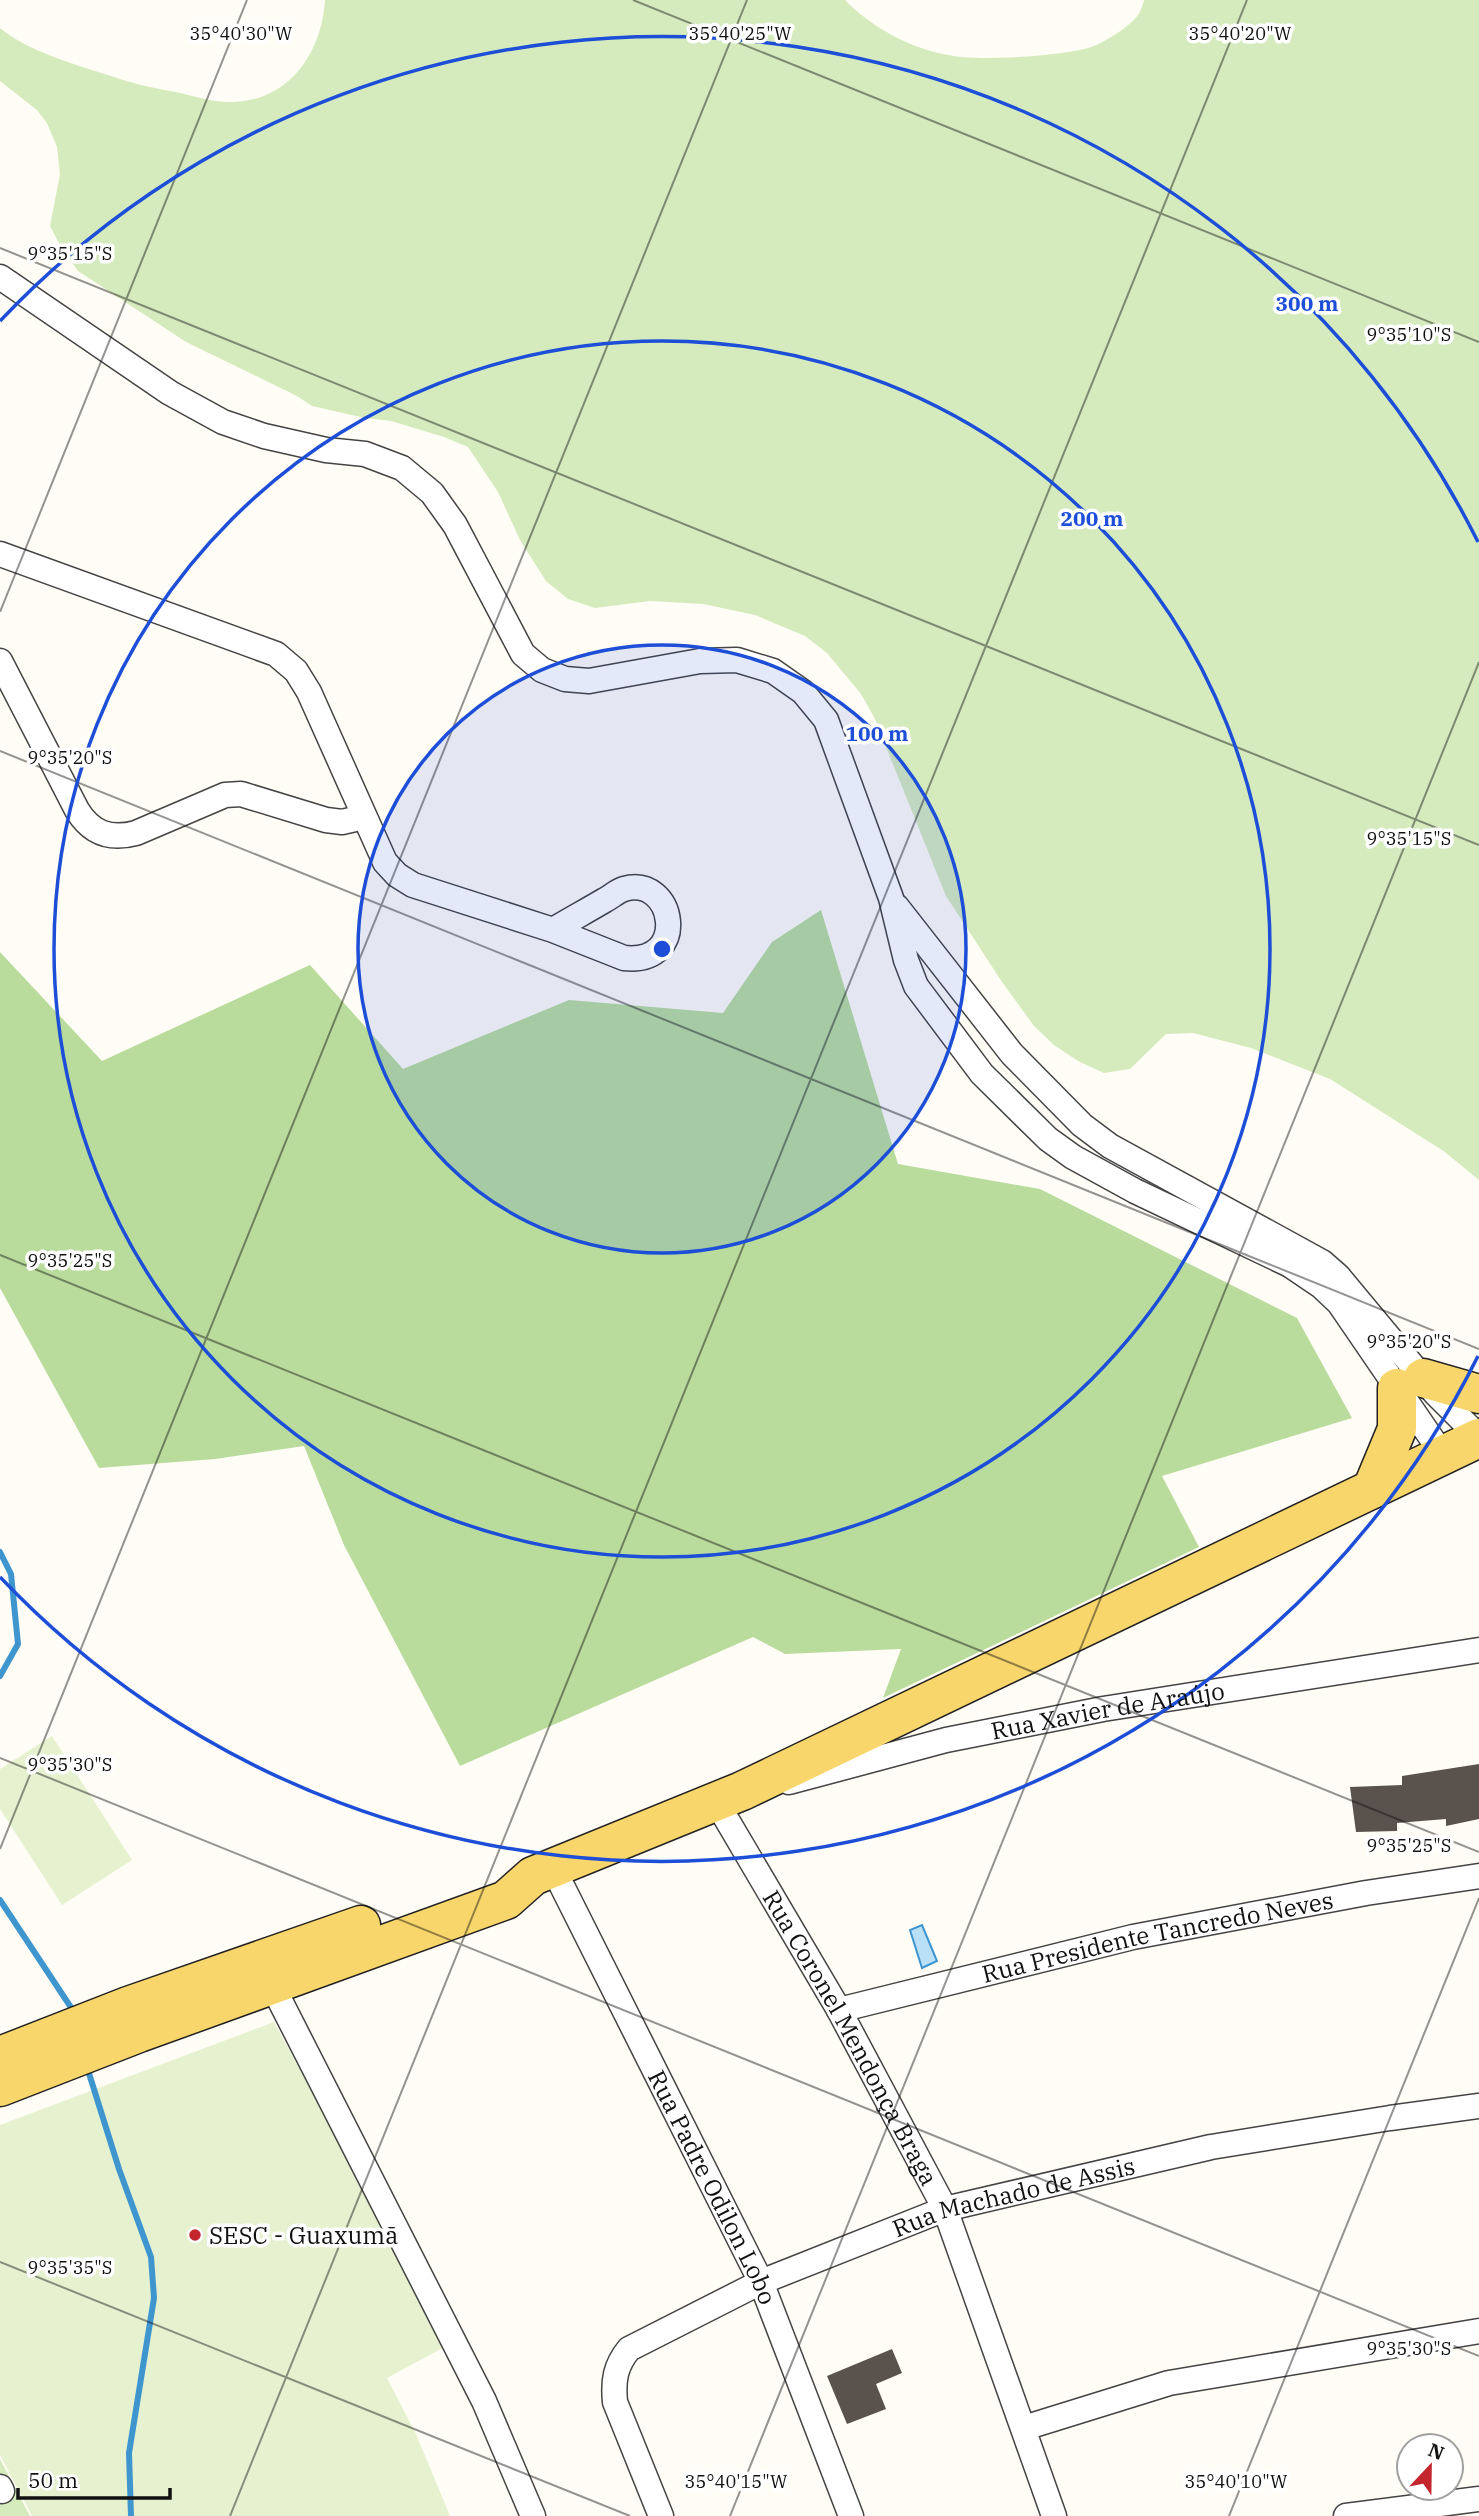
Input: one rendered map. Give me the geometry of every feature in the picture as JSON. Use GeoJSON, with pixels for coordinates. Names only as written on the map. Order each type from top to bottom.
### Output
{"type":"FeatureCollection","features":[{"type":"Feature","properties":{"kind":"main road"},"geometry":{"type":"LineString","coordinates":[[1373,1489],[1397,1430],[1410,1383],[1479,1394]]}},
{"type":"Feature","properties":{"kind":"main road"},"geometry":{"type":"LineString","coordinates":[[133,2019],[272,1985],[506,1900],[543,1872],[729,1797],[1479,1437]]}},
{"type":"Feature","properties":{"kind":"main road"},"geometry":{"type":"LineString","coordinates":[[0,2077],[133,2019],[261,1958],[466,1891],[498,1877],[543,1872]]}},
{"type":"Feature","properties":{"kind":"street"},"geometry":{"type":"LineString","coordinates":[[0,277],[170,393],[223,422],[264,436],[326,450],[365,454],[402,468],[432,493],[455,525],[523,654],[542,670],[565,679],[589,681],[700,661],[737,660],[773,671],[803,692],[826,720],[891,898],[906,960],[916,986],[982,1074],[1048,1139],[1073,1157],[1135,1191],[1280,1259],[1321,1286],[1410,1383],[1479,1437]]}},
{"type":"Feature","properties":{"kind":"street"},"geometry":{"type":"LineString","coordinates":[[0,554],[276,654],[296,671],[309,692],[385,862],[397,876],[413,885],[553,930]]}},
{"type":"Feature","properties":{"kind":"street"},"geometry":{"type":"LineString","coordinates":[[0,661],[76,810],[84,822],[95,831],[122,837],[233,794],[241,794],[326,820],[342,822],[364,817]]}},
{"type":"Feature","properties":{"kind":"street"},"geometry":{"type":"LineString","coordinates":[[891,898],[1012,1054],[1082,1125],[1110,1146],[1322,1262],[1338,1276],[1410,1383],[1443,1455]]}},
{"type":"Feature","properties":{"kind":"street","name":"Rua Xavier de Araújo"},"geometry":{"type":"LineString","coordinates":[[729,1797],[946,1740],[1090,1712],[1479,1650]]}},
{"type":"Feature","properties":{"kind":"street","name":"Rua Coronel Mendonça Braga"},"geometry":{"type":"LineString","coordinates":[[729,1797],[945,2209],[1054,2516]]}},
{"type":"Feature","properties":{"kind":"street","name":"Rua Padre Odilon Lobo"},"geometry":{"type":"LineString","coordinates":[[543,1872],[761,2282],[851,2516]]}},
{"type":"Feature","properties":{"kind":"street","name":"Rua Presidente Tancredo Neves"},"geometry":{"type":"LineString","coordinates":[[839,2010],[1133,1937],[1366,1893],[1479,1876]]}},
{"type":"Feature","properties":{"kind":"street"},"geometry":{"type":"LineString","coordinates":[[272,1985],[484,2401],[533,2516]]}},
{"type":"Feature","properties":{"kind":"street","name":"Rua Machado de Assis"},"geometry":{"type":"LineString","coordinates":[[661,2516],[615,2402],[615,2371],[629,2349],[761,2282],[945,2209],[1211,2147],[1479,2106]]}},
{"type":"Feature","properties":{"kind":"street"},"geometry":{"type":"LineString","coordinates":[[1024,2428],[1169,2384],[1479,2331]]}},
{"type":"Feature","properties":{"kind":"street"},"geometry":{"type":"LineString","coordinates":[[1346,2516],[1479,2499]]}},
{"type":"Feature","properties":{"kind":"green space"},"geometry":{"type":"Polygon","coordinates":[[[325,0],[845,0],[881,29],[909,43],[939,53],[984,58],[1046,55],[1094,46],[1129,24],[1139,13],[1144,0],[1479,0],[1479,1180],[1445,1152],[1330,1079],[1251,1048],[1193,1033],[1166,1034],[1130,1069],[1104,1073],[1078,1061],[1054,1045],[1034,1026],[946,896],[874,717],[861,694],[827,653],[805,636],[755,615],[703,604],[650,601],[595,608],[568,599],[546,581],[520,540],[498,492],[468,447],[391,421],[312,406],[297,396],[186,342],[78,271],[50,226],[60,174],[57,147],[47,123],[37,110],[0,81],[0,28],[37,50],[116,78],[204,99],[234,102],[271,93],[287,83],[299,70],[310,55],[317,38],[325,0]]]}},
{"type":"Feature","properties":{"kind":"green space"},"geometry":{"type":"Polygon","coordinates":[[[821,910],[898,1164],[1040,1189],[1297,1318],[1352,1418],[1162,1476],[1199,1547],[883,1698],[901,1649],[785,1654],[753,1637],[460,1766],[344,1545],[304,1446],[215,1459],[99,1468],[0,1288],[0,952],[102,1061],[310,965],[403,1069],[569,1000],[723,1013],[772,942],[821,910]]]}},
{"type":"Feature","properties":{"kind":"green space"},"geometry":{"type":"Polygon","coordinates":[[[52,1736],[132,1860],[62,1905],[0,1809],[0,1769],[52,1736]]]}},
{"type":"Feature","properties":{"kind":"green space","name":"SESC - Guaxumã"},"geometry":{"type":"Polygon","coordinates":[[[274,2022],[450,2344],[387,2378],[416,2434],[450,2516],[32,2516],[0,2455],[0,2125],[274,2022]]]}},
{"type":"Feature","properties":{"kind":"green space"},"geometry":{"type":"Polygon","coordinates":[[[0,2459],[30,2516],[0,2516],[0,2459]]]}},
{"type":"Feature","properties":{"kind":"water"},"geometry":{"type":"Polygon","coordinates":[[[922,1925],[937,1961],[922,1968],[910,1930],[922,1925]]]}},
{"type":"Feature","properties":{"kind":"building"},"geometry":{"type":"Polygon","coordinates":[[[1479,1764],[1479,1819],[1446,1826],[1446,1819],[1397,1823],[1397,1831],[1356,1832],[1350,1787],[1402,1785],[1402,1776],[1479,1764]]]}},
{"type":"Feature","properties":{"kind":"building"},"geometry":{"type":"Polygon","coordinates":[[[892,2349],[902,2373],[876,2384],[886,2409],[847,2424],[827,2376],[892,2349]]]}},
{"type":"Feature","properties":{"kind":"waterway"},"geometry":{"type":"LineString","coordinates":[[0,1552],[11,1574],[18,1644],[0,1676]]}},
{"type":"Feature","properties":{"kind":"waterway"},"geometry":{"type":"LineString","coordinates":[[0,1900],[74,2012]]}},
{"type":"Feature","properties":{"kind":"waterway"},"geometry":{"type":"LineString","coordinates":[[87,2067],[119,2169],[151,2257],[154,2298],[129,2453],[131,2516]]}},
{"type":"Feature","properties":{"kind":"place","name":"SESC - Guaxumã"},"geometry":{"type":"Point","coordinates":[195,2235]}}]}
